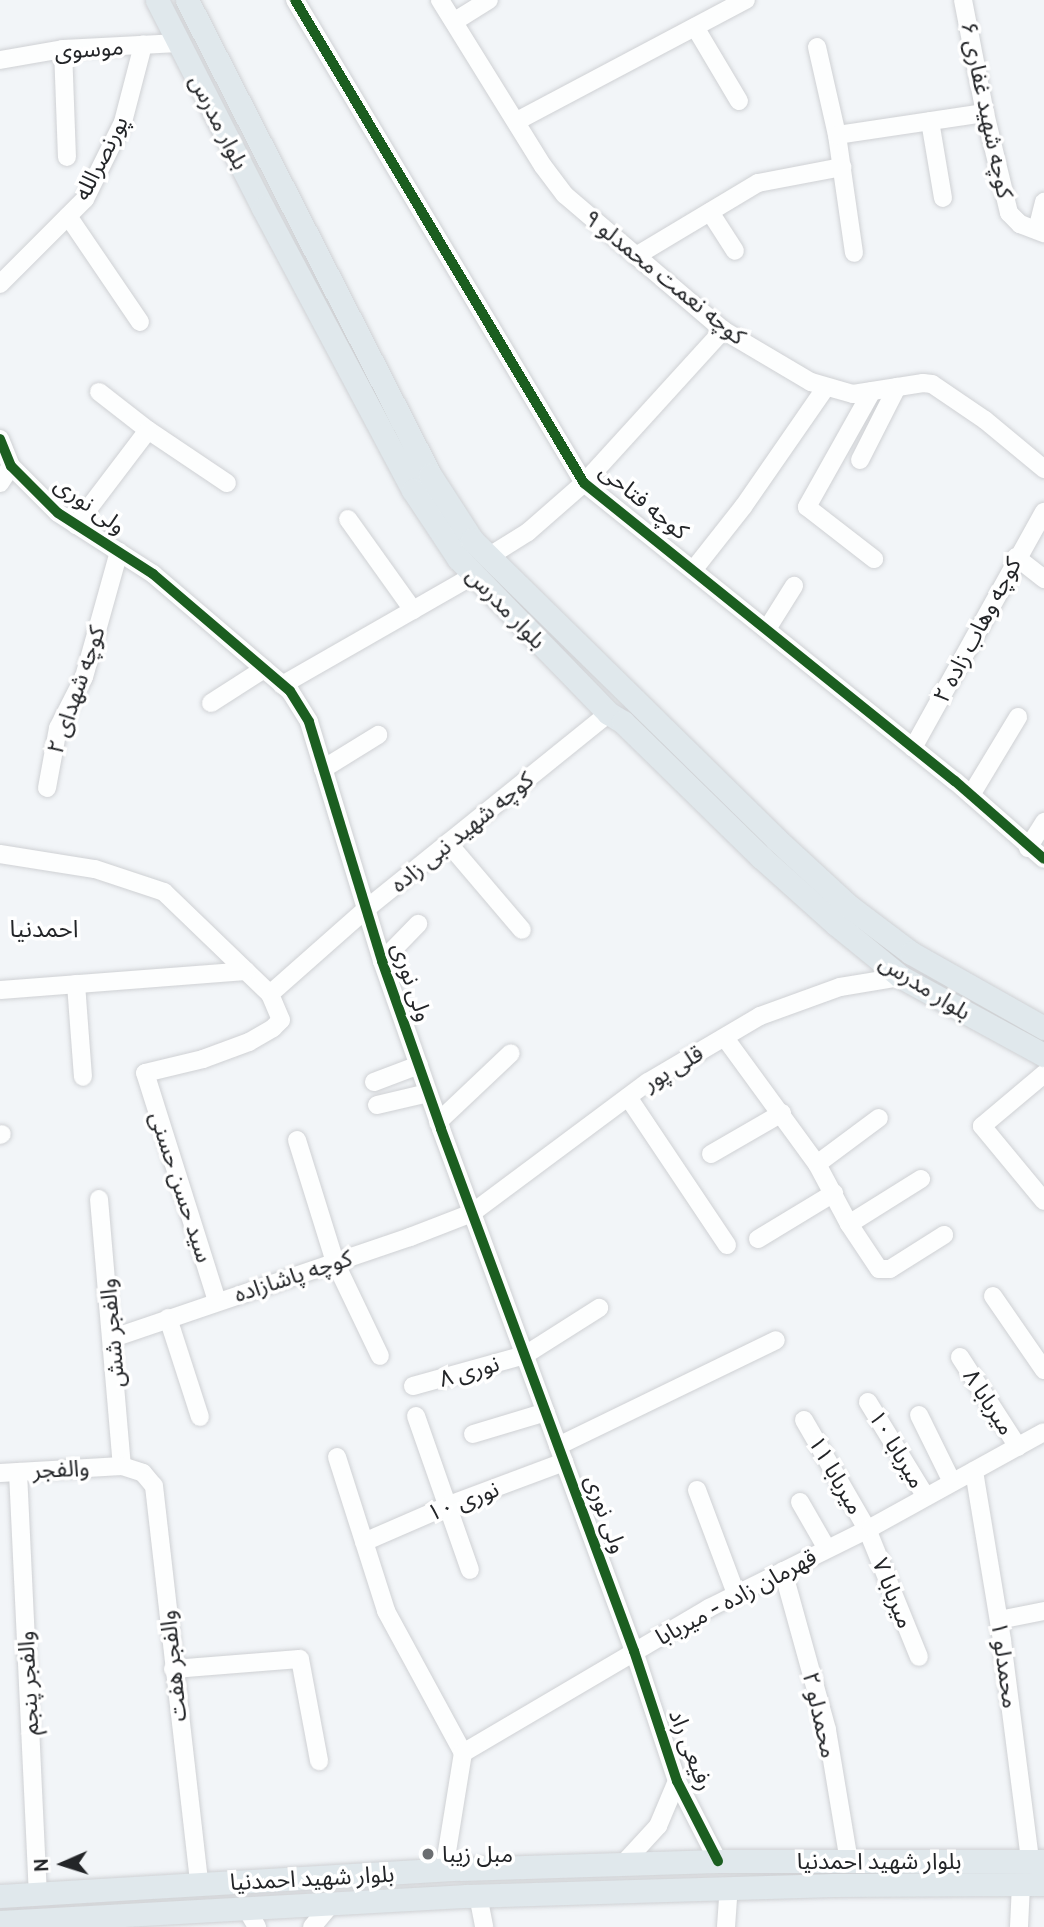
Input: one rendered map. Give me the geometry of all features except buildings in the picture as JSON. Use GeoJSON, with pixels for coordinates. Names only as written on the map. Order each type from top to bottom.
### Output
{"type":"FeatureCollection","features":[{"type":"Feature","properties":{"kind":"main road","name":"بلوار مدرس"},"geometry":{"type":"LineString","coordinates":[[157,0],[413,490],[458,558],[609,713],[623,722],[761,857],[901,977],[1044,1055]]}},
{"type":"Feature","properties":{"kind":"main road","name":"بلوار مدرس"},"geometry":{"type":"LineString","coordinates":[[187,0],[430,475],[472,540],[776,839],[850,907],[911,953],[1044,1028]]}},
{"type":"Feature","properties":{"kind":"main road","name":"بلوار شهید احمدنیا"},"geometry":{"type":"LineString","coordinates":[[0,1896],[444,1870],[718,1861],[1037,1861]]}},
{"type":"Feature","properties":{"kind":"main road","name":"بلوار شهید احمدنیا"},"geometry":{"type":"LineString","coordinates":[[0,1922],[251,1917],[332,1903],[478,1895],[729,1888],[1044,1884]]}},
{"type":"Feature","properties":{"kind":"street","name":"کوچه فتاحی"},"geometry":{"type":"LineString","coordinates":[[295,0],[584,483],[971,795],[1028,848],[1044,859]]}},
{"type":"Feature","properties":{"kind":"street","name":"کوچه نعمت محمدلو ۹"},"geometry":{"type":"LineString","coordinates":[[440,0],[565,195],[723,330],[811,382],[826,387],[853,394],[923,383],[942,389],[1044,470]]}},
{"type":"Feature","properties":{"kind":"street"},"geometry":{"type":"LineString","coordinates":[[455,21],[489,0]]}},
{"type":"Feature","properties":{"kind":"street","name":"کوچه شهید غفاری ۶"},"geometry":{"type":"LineString","coordinates":[[963,0],[985,113],[1014,219],[1040,232]]}},
{"type":"Feature","properties":{"kind":"street"},"geometry":{"type":"LineString","coordinates":[[517,121],[743,1]]}},
{"type":"Feature","properties":{"kind":"street"},"geometry":{"type":"LineString","coordinates":[[695,27],[739,101]]}},
{"type":"Feature","properties":{"kind":"street","name":"موسوی"},"geometry":{"type":"LineString","coordinates":[[0,60],[63,49],[179,43]]}},
{"type":"Feature","properties":{"kind":"street","name":"پورنصرالله"},"geometry":{"type":"LineString","coordinates":[[0,284],[85,200],[123,122],[143,45]]}},
{"type":"Feature","properties":{"kind":"street"},"geometry":{"type":"LineString","coordinates":[[817,47],[842,167],[854,253]]}},
{"type":"Feature","properties":{"kind":"street"},"geometry":{"type":"LineString","coordinates":[[63,49],[67,157]]}},
{"type":"Feature","properties":{"kind":"street"},"geometry":{"type":"LineString","coordinates":[[836,135],[985,113]]}},
{"type":"Feature","properties":{"kind":"street"},"geometry":{"type":"LineString","coordinates":[[930,121],[943,198]]}},
{"type":"Feature","properties":{"kind":"street"},"geometry":{"type":"LineString","coordinates":[[636,256],[758,183],[842,167]]}},
{"type":"Feature","properties":{"kind":"street"},"geometry":{"type":"LineString","coordinates":[[1040,232],[1044,202]]}},
{"type":"Feature","properties":{"kind":"street"},"geometry":{"type":"LineString","coordinates":[[710,212],[736,251]]}},
{"type":"Feature","properties":{"kind":"street"},"geometry":{"type":"LineString","coordinates":[[68,216],[140,322]]}},
{"type":"Feature","properties":{"kind":"street"},"geometry":{"type":"LineString","coordinates":[[488,556],[528,532],[584,483],[723,330]]}},
{"type":"Feature","properties":{"kind":"street"},"geometry":{"type":"LineString","coordinates":[[694,569],[743,507],[826,387]]}},
{"type":"Feature","properties":{"kind":"street"},"geometry":{"type":"LineString","coordinates":[[860,460],[897,387]]}},
{"type":"Feature","properties":{"kind":"street"},"geometry":{"type":"LineString","coordinates":[[872,391],[807,507],[874,559]]}},
{"type":"Feature","properties":{"kind":"street"},"geometry":{"type":"LineString","coordinates":[[99,392],[148,430],[227,483]]}},
{"type":"Feature","properties":{"kind":"street"},"geometry":{"type":"LineString","coordinates":[[76,524],[148,430]]}},
{"type":"Feature","properties":{"kind":"street","name":"ولی نوری"},"geometry":{"type":"LineString","coordinates":[[0,439],[11,466],[58,513],[153,574],[290,691],[309,722],[382,961],[428,1093],[634,1651]]}},
{"type":"Feature","properties":{"kind":"street"},"geometry":{"type":"LineString","coordinates":[[0,483],[11,466]]}},
{"type":"Feature","properties":{"kind":"street","name":"کوچه وهاب زاده ۲"},"geometry":{"type":"LineString","coordinates":[[913,748],[1016,557],[1044,512]]}},
{"type":"Feature","properties":{"kind":"street"},"geometry":{"type":"LineString","coordinates":[[348,519],[413,610]]}},
{"type":"Feature","properties":{"kind":"street","name":"کوچه شهدای ۲"},"geometry":{"type":"LineString","coordinates":[[47,788],[58,728],[84,677],[119,552]]}},
{"type":"Feature","properties":{"kind":"street"},"geometry":{"type":"LineString","coordinates":[[1016,557],[1044,579]]}},
{"type":"Feature","properties":{"kind":"street"},"geometry":{"type":"LineString","coordinates":[[282,685],[474,575]]}},
{"type":"Feature","properties":{"kind":"street"},"geometry":{"type":"LineString","coordinates":[[767,629],[794,586]]}},
{"type":"Feature","properties":{"kind":"street"},"geometry":{"type":"LineString","coordinates":[[211,703],[264,669]]}},
{"type":"Feature","properties":{"kind":"street","name":"کوچه شهید نبی زاده"},"geometry":{"type":"LineString","coordinates":[[270,994],[366,909],[609,713]]}},
{"type":"Feature","properties":{"kind":"street"},"geometry":{"type":"LineString","coordinates":[[971,795],[1018,717]]}},
{"type":"Feature","properties":{"kind":"street"},"geometry":{"type":"LineString","coordinates":[[323,769],[378,735]]}},
{"type":"Feature","properties":{"kind":"street"},"geometry":{"type":"LineString","coordinates":[[1028,848],[1044,822]]}},
{"type":"Feature","properties":{"kind":"street"},"geometry":{"type":"LineString","coordinates":[[448,843],[522,930]]}},
{"type":"Feature","properties":{"kind":"street"},"geometry":{"type":"LineString","coordinates":[[0,854],[95,869],[164,892],[270,994]]}},
{"type":"Feature","properties":{"kind":"street"},"geometry":{"type":"LineString","coordinates":[[382,961],[418,924]]}},
{"type":"Feature","properties":{"kind":"street"},"geometry":{"type":"LineString","coordinates":[[0,990],[246,971]]}},
{"type":"Feature","properties":{"kind":"street","name":"قلی پور"},"geometry":{"type":"LineString","coordinates":[[472,1213],[628,1097],[760,1016],[840,987],[901,977]]}},
{"type":"Feature","properties":{"kind":"street"},"geometry":{"type":"LineString","coordinates":[[76,984],[83,1077]]}},
{"type":"Feature","properties":{"kind":"street","name":"سید حسن حسنی"},"geometry":{"type":"LineString","coordinates":[[217,1301],[145,1073],[203,1059],[249,1042],[274,1028],[281,1020],[270,994]]}},
{"type":"Feature","properties":{"kind":"street"},"geometry":{"type":"LineString","coordinates":[[725,1038],[817,1164],[849,1224],[879,1269],[890,1269],[944,1235]]}},
{"type":"Feature","properties":{"kind":"street"},"geometry":{"type":"LineString","coordinates":[[439,1122],[511,1053]]}},
{"type":"Feature","properties":{"kind":"street"},"geometry":{"type":"LineString","coordinates":[[374,1082],[419,1065]]}},
{"type":"Feature","properties":{"kind":"street"},"geometry":{"type":"LineString","coordinates":[[1044,1073],[982,1126],[1044,1201]]}},
{"type":"Feature","properties":{"kind":"street"},"geometry":{"type":"LineString","coordinates":[[377,1105],[428,1093]]}},
{"type":"Feature","properties":{"kind":"street"},"geometry":{"type":"LineString","coordinates":[[628,1097],[727,1245]]}},
{"type":"Feature","properties":{"kind":"street"},"geometry":{"type":"LineString","coordinates":[[710,1154],[782,1113]]}},
{"type":"Feature","properties":{"kind":"street"},"geometry":{"type":"LineString","coordinates":[[817,1164],[879,1118]]}},
{"type":"Feature","properties":{"kind":"street"},"geometry":{"type":"LineString","coordinates":[[297,1140],[335,1262],[380,1356]]}},
{"type":"Feature","properties":{"kind":"street"},"geometry":{"type":"LineString","coordinates":[[849,1224],[921,1179]]}},
{"type":"Feature","properties":{"kind":"street"},"geometry":{"type":"LineString","coordinates":[[758,1239],[834,1193]]}},
{"type":"Feature","properties":{"kind":"street","name":"والفجر شش"},"geometry":{"type":"LineString","coordinates":[[99,1199],[122,1466]]}},
{"type":"Feature","properties":{"kind":"street","name":"کوچه پاشازاده"},"geometry":{"type":"LineString","coordinates":[[113,1338],[472,1213]]}},
{"type":"Feature","properties":{"kind":"street"},"geometry":{"type":"LineString","coordinates":[[993,1296],[1044,1370]]}},
{"type":"Feature","properties":{"kind":"street","name":"نوری ۸"},"geometry":{"type":"LineString","coordinates":[[413,1386],[525,1355],[600,1308]]}},
{"type":"Feature","properties":{"kind":"street"},"geometry":{"type":"LineString","coordinates":[[168,1318],[200,1417]]}},
{"type":"Feature","properties":{"kind":"street","name":"نوری ۱۰"},"geometry":{"type":"LineString","coordinates":[[363,1542],[561,1454],[776,1340]]}},
{"type":"Feature","properties":{"kind":"street","name":"میربابا ۸"},"geometry":{"type":"LineString","coordinates":[[960,1357],[1018,1447]]}},
{"type":"Feature","properties":{"kind":"street","name":"میربابا ۱۰"},"geometry":{"type":"LineString","coordinates":[[868,1402],[926,1497]]}},
{"type":"Feature","properties":{"kind":"street"},"geometry":{"type":"LineString","coordinates":[[473,1434],[545,1412]]}},
{"type":"Feature","properties":{"kind":"street"},"geometry":{"type":"LineString","coordinates":[[919,1415],[952,1482]]}},
{"type":"Feature","properties":{"kind":"street"},"geometry":{"type":"LineString","coordinates":[[416,1416],[470,1570]]}},
{"type":"Feature","properties":{"kind":"street","name":"میربابا ۱۱"},"geometry":{"type":"LineString","coordinates":[[804,1420],[867,1529]]}},
{"type":"Feature","properties":{"kind":"street","name":"قهرمان زاده - میربابا"},"geometry":{"type":"LineString","coordinates":[[463,1753],[736,1594],[867,1529],[1044,1432]]}},
{"type":"Feature","properties":{"kind":"street"},"geometry":{"type":"LineString","coordinates":[[337,1457],[386,1611],[463,1753],[444,1870]]}},
{"type":"Feature","properties":{"kind":"street","name":"والفجر"},"geometry":{"type":"LineString","coordinates":[[9,1472],[122,1466]]}},
{"type":"Feature","properties":{"kind":"street","name":"والفجر هفت"},"geometry":{"type":"LineString","coordinates":[[122,1466],[143,1473],[154,1486],[199,1884]]}},
{"type":"Feature","properties":{"kind":"street","name":"محمدلو ۱"},"geometry":{"type":"LineString","coordinates":[[974,1471],[999,1620],[1025,1817],[1037,1861]]}},
{"type":"Feature","properties":{"kind":"street","name":"والفجر پنجم"},"geometry":{"type":"LineString","coordinates":[[9,1472],[38,1894]]}},
{"type":"Feature","properties":{"kind":"street"},"geometry":{"type":"LineString","coordinates":[[697,1490],[736,1594]]}},
{"type":"Feature","properties":{"kind":"street"},"geometry":{"type":"LineString","coordinates":[[800,1502],[827,1549]]}},
{"type":"Feature","properties":{"kind":"street","name":"میربابا ۷"},"geometry":{"type":"LineString","coordinates":[[867,1529],[919,1657]]}},
{"type":"Feature","properties":{"kind":"street","name":"محمدلو ۲"},"geometry":{"type":"LineString","coordinates":[[783,1571],[827,1730],[849,1861]]}},
{"type":"Feature","properties":{"kind":"street"},"geometry":{"type":"LineString","coordinates":[[999,1620],[1044,1611]]}},
{"type":"Feature","properties":{"kind":"street","name":"رفیعی راد"},"geometry":{"type":"LineString","coordinates":[[634,1651],[677,1781],[718,1861]]}},
{"type":"Feature","properties":{"kind":"street"},"geometry":{"type":"LineString","coordinates":[[173,1669],[300,1659],[319,1761]]}},
{"type":"Feature","properties":{"kind":"street","name":"رفیعی راد"},"geometry":{"type":"LineString","coordinates":[[623,1864],[659,1826],[677,1781]]}},
{"type":"Feature","properties":{"kind":"street"},"geometry":{"type":"LineString","coordinates":[[1025,1817],[1044,1816]]}},
{"type":"Feature","properties":{"kind":"street"},"geometry":{"type":"LineString","coordinates":[[1019,1927],[1021,1884]]}},
{"type":"Feature","properties":{"kind":"street"},"geometry":{"type":"LineString","coordinates":[[726,1927],[729,1888]]}},
{"type":"Feature","properties":{"kind":"street"},"geometry":{"type":"LineString","coordinates":[[478,1895],[484,1927]]}},
{"type":"Feature","properties":{"kind":"street"},"geometry":{"type":"LineString","coordinates":[[312,1927],[332,1903]]}},
{"type":"Feature","properties":{"kind":"cycle path"},"geometry":{"type":"LineString","coordinates":[[295,0],[584,483],[955,781],[1044,859]]}},
{"type":"Feature","properties":{"kind":"cycle path"},"geometry":{"type":"LineString","coordinates":[[0,439],[11,466],[58,513],[153,574],[290,691],[309,722],[382,961],[441,1129],[634,1651],[677,1781],[718,1861]]}},
{"type":"Feature","properties":{"kind":"place","name":"مبل زیبا"},"geometry":{"type":"Point","coordinates":[428,1854]}},
{"type":"Feature","properties":{"kind":"district","name":"احمدنیا"},"geometry":{"type":"Point","coordinates":[44,929]}}]}
